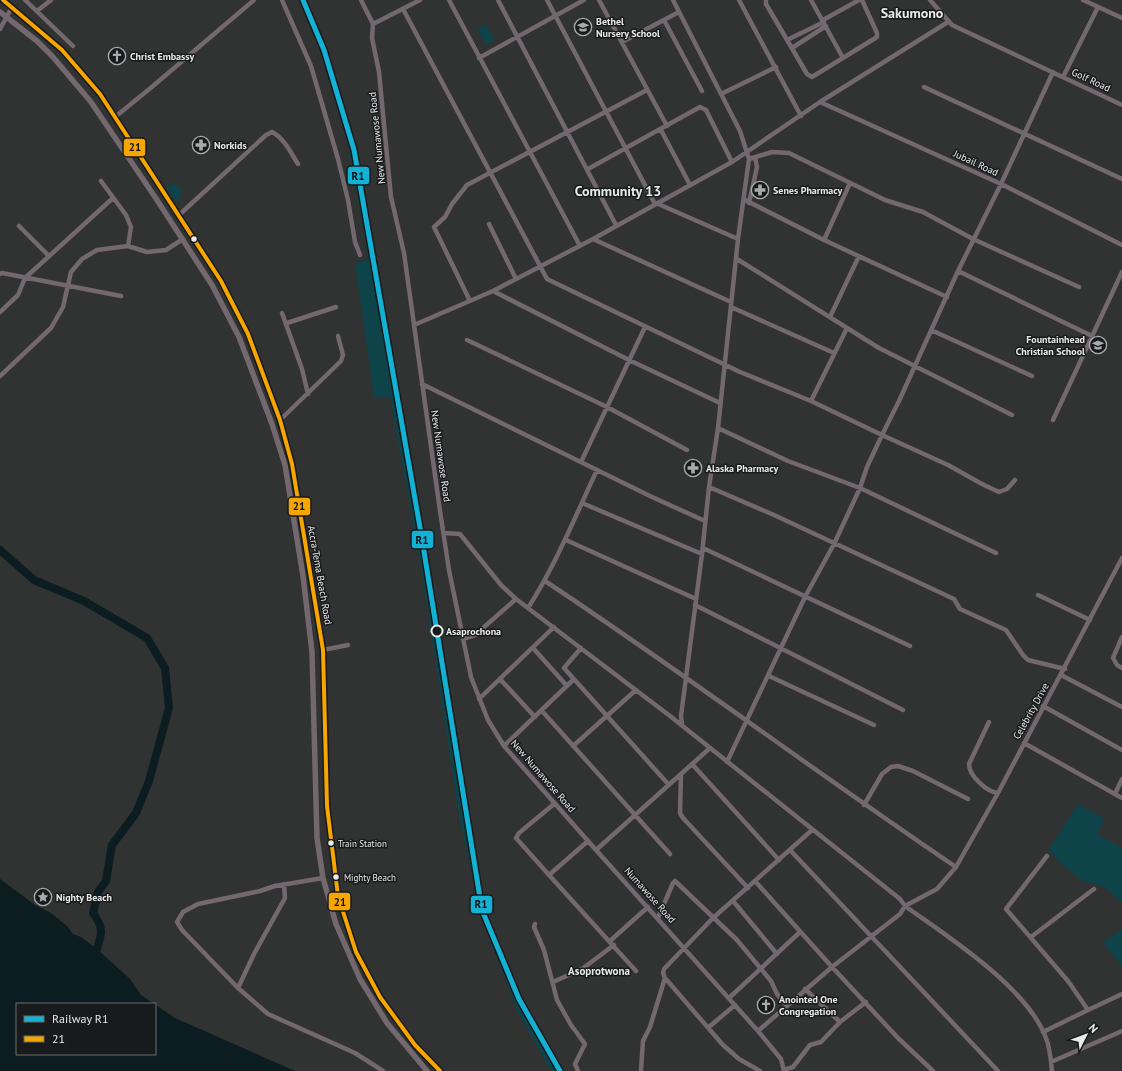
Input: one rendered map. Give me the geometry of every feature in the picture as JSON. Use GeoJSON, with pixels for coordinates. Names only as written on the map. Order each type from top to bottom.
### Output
{"type":"FeatureCollection","features":[{"type":"Feature","properties":{"kind":"main road","name":"Accra-Tema Beach Road"},"geometry":{"type":"LineString","coordinates":[[3,0],[62,50],[81,71],[115,117],[221,281],[239,314],[280,420],[292,464],[323,650],[327,806],[334,876],[338,896],[349,931],[368,975],[393,1018],[415,1045],[440,1071]]}},
{"type":"Feature","properties":{"kind":"main road","name":"Accra-Tema Beach Road"},"geometry":{"type":"LineString","coordinates":[[0,12],[53,57],[106,122],[212,285],[239,337],[285,465],[303,576],[312,652],[317,838],[323,878],[338,930],[360,979],[387,1023],[427,1071]]}},
{"type":"Feature","properties":{"kind":"main road"},"geometry":{"type":"LineString","coordinates":[[106,122],[115,117]]}},
{"type":"Feature","properties":{"kind":"main road"},"geometry":{"type":"LineString","coordinates":[[312,652],[323,650]]}},
{"type":"Feature","properties":{"kind":"main road"},"geometry":{"type":"LineString","coordinates":[[323,878],[334,876]]}},
{"type":"Feature","properties":{"kind":"street"},"geometry":{"type":"LineString","coordinates":[[25,0],[73,46]]}},
{"type":"Feature","properties":{"kind":"street"},"geometry":{"type":"LineString","coordinates":[[37,11],[51,0]]}},
{"type":"Feature","properties":{"kind":"street"},"geometry":{"type":"LineString","coordinates":[[115,117],[154,86],[254,0]]}},
{"type":"Feature","properties":{"kind":"street"},"geometry":{"type":"LineString","coordinates":[[282,0],[311,66],[338,159],[348,200],[355,242],[360,255]]}},
{"type":"Feature","properties":{"kind":"street"},"geometry":{"type":"LineString","coordinates":[[361,0],[373,24],[416,1]]}},
{"type":"Feature","properties":{"kind":"street"},"geometry":{"type":"LineString","coordinates":[[449,0],[478,58],[580,246]]}},
{"type":"Feature","properties":{"kind":"street"},"geometry":{"type":"LineString","coordinates":[[500,0],[517,36],[616,225]]}},
{"type":"Feature","properties":{"kind":"street"},"geometry":{"type":"LineString","coordinates":[[547,0],[656,204],[738,239]]}},
{"type":"Feature","properties":{"kind":"street"},"geometry":{"type":"LineString","coordinates":[[478,58],[584,0]]}},
{"type":"Feature","properties":{"kind":"street"},"geometry":{"type":"LineString","coordinates":[[599,0],[667,126]]}},
{"type":"Feature","properties":{"kind":"street"},"geometry":{"type":"LineString","coordinates":[[673,0],[740,131],[749,159],[747,201]]}},
{"type":"Feature","properties":{"kind":"street"},"geometry":{"type":"LineString","coordinates":[[739,0],[801,116]]}},
{"type":"Feature","properties":{"kind":"street"},"geometry":{"type":"LineString","coordinates":[[766,0],[766,4],[807,74],[812,77],[875,39],[878,35],[862,0]]}},
{"type":"Feature","properties":{"kind":"street"},"geometry":{"type":"LineString","coordinates":[[811,0],[843,58]]}},
{"type":"Feature","properties":{"kind":"street"},"geometry":{"type":"LineString","coordinates":[[792,48],[824,23],[859,0]]}},
{"type":"Feature","properties":{"kind":"street"},"geometry":{"type":"LineString","coordinates":[[414,325],[493,291],[540,267],[732,162],[820,102],[948,22],[930,0]]}},
{"type":"Feature","properties":{"kind":"street"},"geometry":{"type":"LineString","coordinates":[[1083,0],[1122,18]]}},
{"type":"Feature","properties":{"kind":"street"},"geometry":{"type":"LineString","coordinates":[[0,29],[12,7]]}},
{"type":"Feature","properties":{"kind":"street"},"geometry":{"type":"LineString","coordinates":[[1063,77],[1098,7]]}},
{"type":"Feature","properties":{"kind":"street"},"geometry":{"type":"LineString","coordinates":[[403,9],[544,275],[551,282],[724,364],[811,401],[948,465],[999,492],[1007,489],[1015,480]]}},
{"type":"Feature","properties":{"kind":"street"},"geometry":{"type":"LineString","coordinates":[[622,42],[679,12]]}},
{"type":"Feature","properties":{"kind":"street"},"geometry":{"type":"LineString","coordinates":[[664,20],[702,91]]}},
{"type":"Feature","properties":{"kind":"street","name":"Golf Road"},"geometry":{"type":"LineString","coordinates":[[948,22],[1122,105]]}},
{"type":"Feature","properties":{"kind":"street"},"geometry":{"type":"LineString","coordinates":[[787,40],[824,23]]}},
{"type":"Feature","properties":{"kind":"street","name":"New Numawose Road"},"geometry":{"type":"LineString","coordinates":[[373,24],[372,38],[379,72],[392,197],[404,253],[449,570],[471,677],[488,720],[504,746],[596,850]]}},
{"type":"Feature","properties":{"kind":"street"},"geometry":{"type":"LineString","coordinates":[[721,94],[776,67]]}},
{"type":"Feature","properties":{"kind":"street"},"geometry":{"type":"LineString","coordinates":[[727,762],[746,720],[782,650],[805,597],[834,544],[860,488],[882,435],[915,367],[973,239],[1001,184],[1052,72]]}},
{"type":"Feature","properties":{"kind":"street"},"geometry":{"type":"LineString","coordinates":[[924,87],[1122,179]]}},
{"type":"Feature","properties":{"kind":"street"},"geometry":{"type":"LineString","coordinates":[[470,301],[434,227],[445,217],[452,204],[467,186],[647,90]]}},
{"type":"Feature","properties":{"kind":"street","name":"Jubail Road"},"geometry":{"type":"LineString","coordinates":[[820,102],[1001,184],[1122,245]]}},
{"type":"Feature","properties":{"kind":"street"},"geometry":{"type":"LineString","coordinates":[[588,169],[697,109],[704,108],[732,162]]}},
{"type":"Feature","properties":{"kind":"street"},"geometry":{"type":"LineString","coordinates":[[661,130],[690,185]]}},
{"type":"Feature","properties":{"kind":"street"},"geometry":{"type":"LineString","coordinates":[[179,216],[266,135],[272,132],[278,135],[298,164]]}},
{"type":"Feature","properties":{"kind":"street"},"geometry":{"type":"LineString","coordinates":[[749,159],[772,152],[789,153],[885,200],[923,212],[973,239],[1079,287]]}},
{"type":"Feature","properties":{"kind":"street"},"geometry":{"type":"LineString","coordinates":[[683,726],[681,716],[703,548],[709,487],[718,428],[738,239],[757,167],[755,157]]}},
{"type":"Feature","properties":{"kind":"street"},"geometry":{"type":"LineString","coordinates":[[101,181],[126,215],[131,227],[128,246]]}},
{"type":"Feature","properties":{"kind":"street"},"geometry":{"type":"LineString","coordinates":[[824,240],[850,182]]}},
{"type":"Feature","properties":{"kind":"street"},"geometry":{"type":"LineString","coordinates":[[0,312],[18,296],[25,278],[113,198]]}},
{"type":"Feature","properties":{"kind":"street"},"geometry":{"type":"LineString","coordinates":[[747,201],[824,240],[947,297]]}},
{"type":"Feature","properties":{"kind":"street"},"geometry":{"type":"LineString","coordinates":[[489,224],[516,279]]}},
{"type":"Feature","properties":{"kind":"street"},"geometry":{"type":"LineString","coordinates":[[19,226],[49,256]]}},
{"type":"Feature","properties":{"kind":"street"},"geometry":{"type":"LineString","coordinates":[[0,376],[51,328],[63,307],[66,286],[71,272],[89,254],[97,250],[128,246],[147,252],[157,252],[166,250],[183,239]]}},
{"type":"Feature","properties":{"kind":"street"},"geometry":{"type":"LineString","coordinates":[[593,239],[834,352]]}},
{"type":"Feature","properties":{"kind":"street"},"geometry":{"type":"LineString","coordinates":[[830,317],[859,256]]}},
{"type":"Feature","properties":{"kind":"street"},"geometry":{"type":"LineString","coordinates":[[737,259],[847,328],[915,367],[1012,415]]}},
{"type":"Feature","properties":{"kind":"street"},"geometry":{"type":"LineString","coordinates":[[958,272],[1092,336]]}},
{"type":"Feature","properties":{"kind":"street"},"geometry":{"type":"LineString","coordinates":[[1053,420],[1122,272]]}},
{"type":"Feature","properties":{"kind":"street"},"geometry":{"type":"LineString","coordinates":[[0,274],[2,273],[120,296]]}},
{"type":"Feature","properties":{"kind":"street"},"geometry":{"type":"LineString","coordinates":[[493,291],[629,360],[720,403]]}},
{"type":"Feature","properties":{"kind":"street"},"geometry":{"type":"LineString","coordinates":[[287,323],[336,307]]}},
{"type":"Feature","properties":{"kind":"street"},"geometry":{"type":"LineString","coordinates":[[282,313],[287,323],[308,394]]}},
{"type":"Feature","properties":{"kind":"street"},"geometry":{"type":"LineString","coordinates":[[581,462],[645,327]]}},
{"type":"Feature","properties":{"kind":"street"},"geometry":{"type":"LineString","coordinates":[[811,401],[847,328]]}},
{"type":"Feature","properties":{"kind":"street"},"geometry":{"type":"LineString","coordinates":[[931,330],[1032,376]]}},
{"type":"Feature","properties":{"kind":"street"},"geometry":{"type":"LineString","coordinates":[[280,420],[343,359],[338,336]]}},
{"type":"Feature","properties":{"kind":"street"},"geometry":{"type":"LineString","coordinates":[[467,340],[607,407],[687,450]]}},
{"type":"Feature","properties":{"kind":"street"},"geometry":{"type":"LineString","coordinates":[[422,384],[705,521]]}},
{"type":"Feature","properties":{"kind":"street"},"geometry":{"type":"LineString","coordinates":[[718,428],[788,461],[860,488],[996,553]]}},
{"type":"Feature","properties":{"kind":"street"},"geometry":{"type":"LineString","coordinates":[[528,608],[545,581],[566,540],[597,470]]}},
{"type":"Feature","properties":{"kind":"street"},"geometry":{"type":"LineString","coordinates":[[709,487],[774,515],[954,599],[960,609],[1006,630],[1023,656],[1028,660],[1065,669]]}},
{"type":"Feature","properties":{"kind":"street"},"geometry":{"type":"LineString","coordinates":[[582,503],[702,554]]}},
{"type":"Feature","properties":{"kind":"street"},"geometry":{"type":"LineString","coordinates":[[444,533],[460,534],[502,585],[516,599],[683,726],[900,899],[905,906],[994,972],[1024,1003],[1043,1032],[1046,1038],[1052,1071]]}},
{"type":"Feature","properties":{"kind":"street"},"geometry":{"type":"LineString","coordinates":[[566,540],[696,599]]}},
{"type":"Feature","properties":{"kind":"street"},"geometry":{"type":"LineString","coordinates":[[703,548],[910,646]]}},
{"type":"Feature","properties":{"kind":"street","name":"Celebrity Drive"},"geometry":{"type":"LineString","coordinates":[[758,1031],[805,989],[900,914],[905,906],[937,889],[956,867],[998,793],[1043,706],[1065,669],[1122,558]]}},
{"type":"Feature","properties":{"kind":"street"},"geometry":{"type":"LineString","coordinates":[[545,581],[613,626],[864,805],[956,867]]}},
{"type":"Feature","properties":{"kind":"street"},"geometry":{"type":"LineString","coordinates":[[1038,595],[1090,620]]}},
{"type":"Feature","properties":{"kind":"street"},"geometry":{"type":"LineString","coordinates":[[463,639],[475,635],[516,599]]}},
{"type":"Feature","properties":{"kind":"street"},"geometry":{"type":"LineString","coordinates":[[695,605],[903,710]]}},
{"type":"Feature","properties":{"kind":"street"},"geometry":{"type":"LineString","coordinates":[[479,698],[554,627]]}},
{"type":"Feature","properties":{"kind":"street"},"geometry":{"type":"LineString","coordinates":[[1122,637],[1113,655],[1114,662],[1122,668]]}},
{"type":"Feature","properties":{"kind":"street"},"geometry":{"type":"LineString","coordinates":[[323,650],[348,645]]}},
{"type":"Feature","properties":{"kind":"street"},"geometry":{"type":"LineString","coordinates":[[533,648],[567,686]]}},
{"type":"Feature","properties":{"kind":"street"},"geometry":{"type":"LineString","coordinates":[[556,673],[564,668],[581,648]]}},
{"type":"Feature","properties":{"kind":"street"},"geometry":{"type":"LineString","coordinates":[[564,668],[573,680],[669,785]]}},
{"type":"Feature","properties":{"kind":"street"},"geometry":{"type":"LineString","coordinates":[[1061,675],[1122,707]]}},
{"type":"Feature","properties":{"kind":"street"},"geometry":{"type":"LineString","coordinates":[[769,676],[874,725]]}},
{"type":"Feature","properties":{"kind":"street"},"geometry":{"type":"LineString","coordinates":[[500,679],[535,717]]}},
{"type":"Feature","properties":{"kind":"street"},"geometry":{"type":"LineString","coordinates":[[504,746],[573,680]]}},
{"type":"Feature","properties":{"kind":"street"},"geometry":{"type":"LineString","coordinates":[[573,746],[636,690]]}},
{"type":"Feature","properties":{"kind":"street"},"geometry":{"type":"LineString","coordinates":[[1043,706],[1122,750]]}},
{"type":"Feature","properties":{"kind":"street"},"geometry":{"type":"LineString","coordinates":[[542,711],[636,814],[670,854]]}},
{"type":"Feature","properties":{"kind":"street"},"geometry":{"type":"LineString","coordinates":[[989,722],[969,764],[969,768],[982,784],[994,793],[998,793]]}},
{"type":"Feature","properties":{"kind":"street"},"geometry":{"type":"LineString","coordinates":[[1024,743],[1122,798]]}},
{"type":"Feature","properties":{"kind":"street"},"geometry":{"type":"LineString","coordinates":[[596,850],[710,748]]}},
{"type":"Feature","properties":{"kind":"street"},"geometry":{"type":"LineString","coordinates":[[692,764],[779,860]]}},
{"type":"Feature","properties":{"kind":"street"},"geometry":{"type":"LineString","coordinates":[[864,805],[882,774],[891,767],[898,766],[913,771],[968,799]]}},
{"type":"Feature","properties":{"kind":"street"},"geometry":{"type":"LineString","coordinates":[[681,774],[680,813],[748,888]]}},
{"type":"Feature","properties":{"kind":"street"},"geometry":{"type":"LineString","coordinates":[[1115,794],[1122,779]]}},
{"type":"Feature","properties":{"kind":"street"},"geometry":{"type":"LineString","coordinates":[[554,804],[518,834],[516,838],[636,971]]}},
{"type":"Feature","properties":{"kind":"street"},"geometry":{"type":"LineString","coordinates":[[760,1071],[739,1060],[723,1045],[709,1027],[684,1001],[663,973],[664,969],[713,918],[812,830]]}},
{"type":"Feature","properties":{"kind":"street"},"geometry":{"type":"LineString","coordinates":[[549,875],[588,841]]}},
{"type":"Feature","properties":{"kind":"street","name":"Numawose Road"},"geometry":{"type":"LineString","coordinates":[[596,850],[685,947],[758,1031],[781,1059],[784,1071]]}},
{"type":"Feature","properties":{"kind":"street"},"geometry":{"type":"LineString","coordinates":[[790,850],[998,1071]]}},
{"type":"Feature","properties":{"kind":"street"},"geometry":{"type":"LineString","coordinates":[[1047,856],[1006,909],[1068,981],[1088,1010]]}},
{"type":"Feature","properties":{"kind":"street"},"geometry":{"type":"LineString","coordinates":[[323,878],[284,884],[198,904],[189,907],[178,917],[177,922],[182,930],[238,988],[268,1014],[355,1053],[383,1071]]}},
{"type":"Feature","properties":{"kind":"street"},"geometry":{"type":"LineString","coordinates":[[658,918],[672,882],[675,881],[737,940],[771,981],[777,994],[786,1005]]}},
{"type":"Feature","properties":{"kind":"street"},"geometry":{"type":"LineString","coordinates":[[755,881],[898,1038],[933,1071]]}},
{"type":"Feature","properties":{"kind":"street"},"geometry":{"type":"LineString","coordinates":[[238,988],[254,954],[285,898],[284,884]]}},
{"type":"Feature","properties":{"kind":"street"},"geometry":{"type":"LineString","coordinates":[[1031,937],[1094,889]]}},
{"type":"Feature","properties":{"kind":"street"},"geometry":{"type":"LineString","coordinates":[[733,901],[777,954]]}},
{"type":"Feature","properties":{"kind":"street"},"geometry":{"type":"LineString","coordinates":[[610,941],[648,907]]}},
{"type":"Feature","properties":{"kind":"street"},"geometry":{"type":"LineString","coordinates":[[535,924],[534,927],[544,950],[557,1000],[571,1025],[585,1044],[575,1064],[578,1071]]}},
{"type":"Feature","properties":{"kind":"street"},"geometry":{"type":"LineString","coordinates":[[729,998],[800,932]]}},
{"type":"Feature","properties":{"kind":"street"},"geometry":{"type":"LineString","coordinates":[[553,982],[582,969],[614,945]]}},
{"type":"Feature","properties":{"kind":"street"},"geometry":{"type":"LineString","coordinates":[[641,1070],[643,1041],[650,1027],[666,978]]}},
{"type":"Feature","properties":{"kind":"street"},"geometry":{"type":"LineString","coordinates":[[805,989],[840,1022]]}},
{"type":"Feature","properties":{"kind":"street"},"geometry":{"type":"LineString","coordinates":[[1043,1032],[1122,994]]}},
{"type":"Feature","properties":{"kind":"street"},"geometry":{"type":"LineString","coordinates":[[784,1071],[793,1067],[810,1045],[821,1042],[840,1022],[866,1002]]}},
{"type":"Feature","properties":{"kind":"street"},"geometry":{"type":"LineString","coordinates":[[709,1027],[735,1005]]}},
{"type":"Feature","properties":{"kind":"street"},"geometry":{"type":"LineString","coordinates":[[1051,1062],[1122,1031]]}},
{"type":"Feature","properties":{"kind":"shaded area"},"geometry":{"type":"Polygon","coordinates":[[[300,0],[304,0],[324,41],[335,72],[345,109],[367,213],[393,375],[419,518],[474,864],[485,918],[507,975],[531,1025],[561,1071],[552,1071],[549,1067],[518,1013],[485,926],[473,879],[459,816],[421,567],[390,397],[374,397],[355,264],[368,258],[346,130],[326,58],[300,0]]]}},
{"type":"Feature","properties":{"kind":"shaded area"},"geometry":{"type":"Polygon","coordinates":[[[486,24],[495,40],[486,45],[477,29],[486,24]]]}},
{"type":"Feature","properties":{"kind":"shaded area"},"geometry":{"type":"Polygon","coordinates":[[[175,183],[182,191],[177,203],[166,187],[175,183]]]}},
{"type":"Feature","properties":{"kind":"shaded area"},"geometry":{"type":"Polygon","coordinates":[[[1078,804],[1105,819],[1097,834],[1122,848],[1122,902],[1104,887],[1081,880],[1058,861],[1049,849],[1078,804]]]}},
{"type":"Feature","properties":{"kind":"shaded area"},"geometry":{"type":"Polygon","coordinates":[[[0,879],[35,905],[51,913],[67,926],[73,934],[81,937],[97,949],[130,979],[141,995],[153,1003],[16,1003],[16,1055],[156,1055],[156,1005],[175,1018],[295,1071],[0,1071],[0,879]]]}},
{"type":"Feature","properties":{"kind":"shaded area"},"geometry":{"type":"Polygon","coordinates":[[[1122,929],[1122,967],[1103,942],[1122,929]]]}},
{"type":"Feature","properties":{"kind":"waterway"},"geometry":{"type":"LineString","coordinates":[[0,550],[34,580],[84,601],[147,638],[165,668],[169,708],[149,781],[136,813],[112,845],[106,881],[98,892],[93,913],[99,923],[101,931],[97,949]]}},
{"type":"Feature","properties":{"kind":"rail line","name":"R1"},"geometry":{"type":"LineString","coordinates":[[303,0],[324,50],[354,150],[422,539],[482,910],[519,999],[560,1071]]}},
{"type":"Feature","properties":{"kind":"transit line","name":"21"},"geometry":{"type":"LineString","coordinates":[[3,0],[62,50],[100,94],[221,281],[248,334],[280,420],[292,464],[323,650],[327,806],[338,896],[356,952],[380,997],[415,1045],[440,1071]]}},
{"type":"Feature","properties":{"kind":"place","name":"Bethel Nursery School"},"geometry":{"type":"Point","coordinates":[583,27]}},
{"type":"Feature","properties":{"kind":"place","name":"Christ Embassy"},"geometry":{"type":"Point","coordinates":[117,56]}},
{"type":"Feature","properties":{"kind":"place","name":"Norkids"},"geometry":{"type":"Point","coordinates":[201,145]}},
{"type":"Feature","properties":{"kind":"place","name":"Senes Pharmacy"},"geometry":{"type":"Point","coordinates":[760,190]}},
{"type":"Feature","properties":{"kind":"place","name":"Fountainhead Christian School"},"geometry":{"type":"Point","coordinates":[1098,345]}},
{"type":"Feature","properties":{"kind":"place","name":"Alaska Pharmacy"},"geometry":{"type":"Point","coordinates":[693,468]}},
{"type":"Feature","properties":{"kind":"place","name":"Asaprochona"},"geometry":{"type":"Point","coordinates":[437,631]}},
{"type":"Feature","properties":{"kind":"place","name":"Train Station"},"geometry":{"type":"Point","coordinates":[331,843]}},
{"type":"Feature","properties":{"kind":"place","name":"Mighty Beach"},"geometry":{"type":"Point","coordinates":[336,877]}},
{"type":"Feature","properties":{"kind":"place","name":"Nighty Beach"},"geometry":{"type":"Point","coordinates":[43,897]}},
{"type":"Feature","properties":{"kind":"place","name":"Anointed One Congregation"},"geometry":{"type":"Point","coordinates":[766,1005]}},
{"type":"Feature","properties":{"kind":"district","name":"Sakumono"},"geometry":{"type":"Point","coordinates":[912,13]}},
{"type":"Feature","properties":{"kind":"district","name":"Community 13"},"geometry":{"type":"Point","coordinates":[618,191]}},
{"type":"Feature","properties":{"kind":"district","name":"Asoprotwona"},"geometry":{"type":"Point","coordinates":[599,971]}}]}
